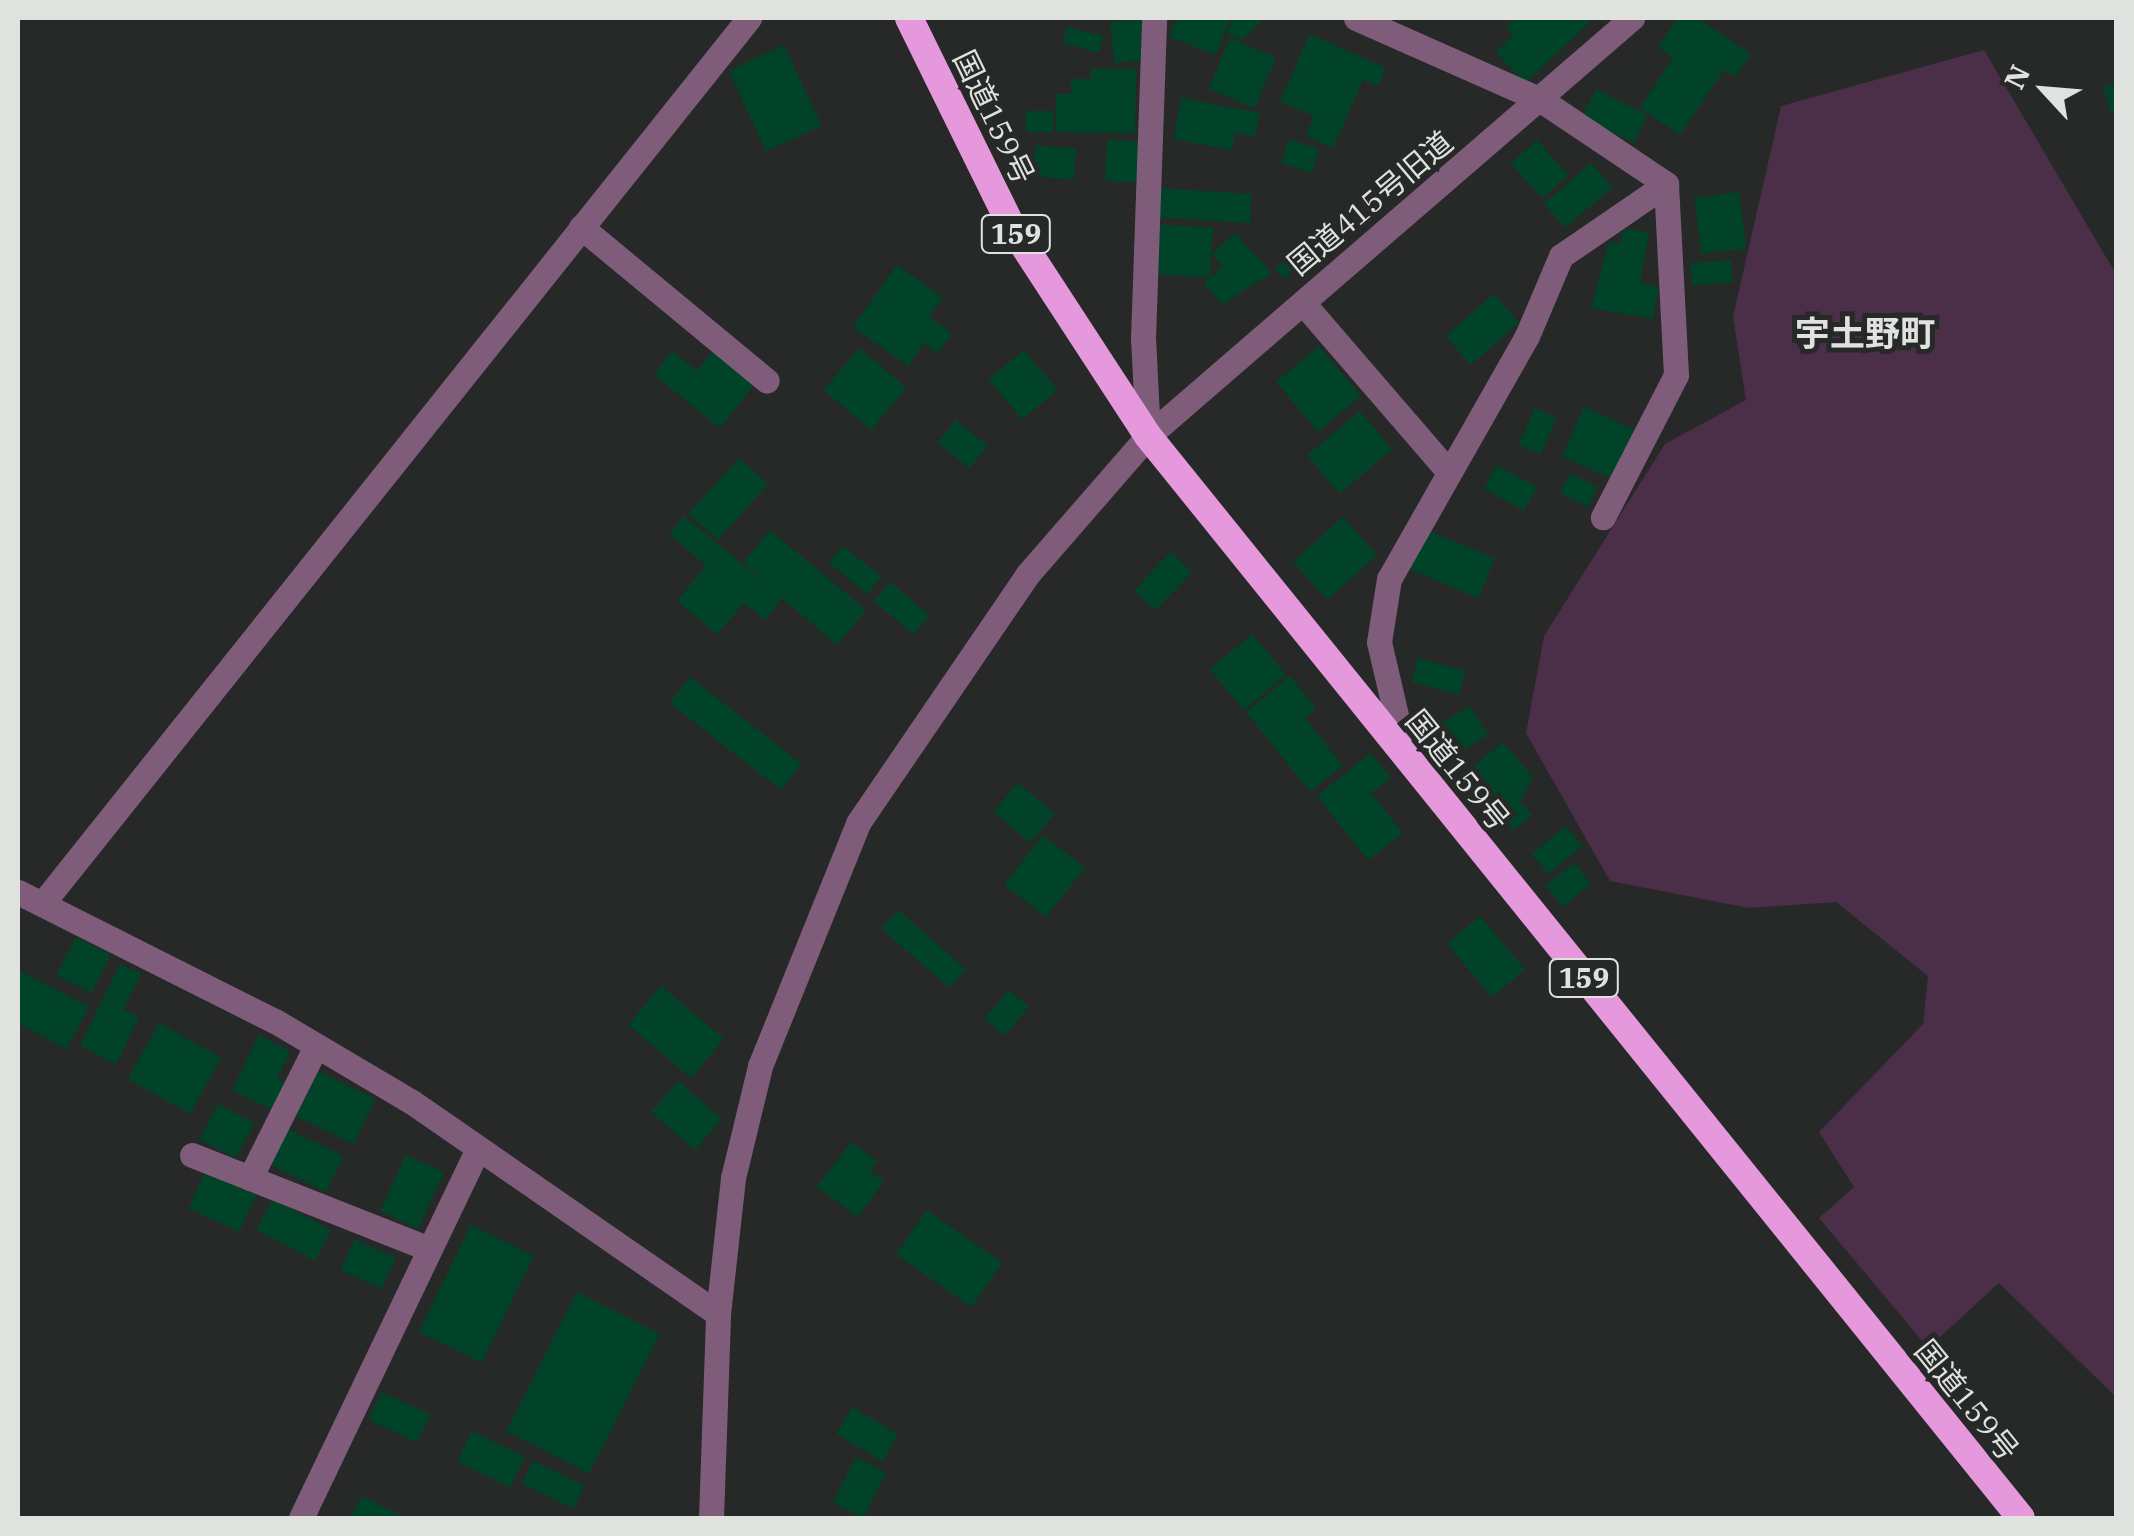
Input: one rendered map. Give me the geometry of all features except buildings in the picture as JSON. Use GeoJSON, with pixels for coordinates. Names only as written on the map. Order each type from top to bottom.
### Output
{"type":"FeatureCollection","features":[{"type":"Feature","properties":{"kind":"highway","name":"国道159号"},"geometry":{"type":"LineString","coordinates":[[910,18],[1013,229],[1148,436],[2021,1518]]}},
{"type":"Feature","properties":{"kind":"street"},"geometry":{"type":"LineString","coordinates":[[42,904],[749,18]]}},
{"type":"Feature","properties":{"kind":"street"},"geometry":{"type":"LineString","coordinates":[[1148,436],[1143,338],[1154,18]]}},
{"type":"Feature","properties":{"kind":"street"},"geometry":{"type":"LineString","coordinates":[[1356,18],[1541,100],[1666,184]]}},
{"type":"Feature","properties":{"kind":"street","name":"国道415号旧道"},"geometry":{"type":"LineString","coordinates":[[711,1518],[718,1314],[733,1178],[760,1066],[858,823],[1027,575],[1148,436],[1632,18]]}},
{"type":"Feature","properties":{"kind":"street"},"geometry":{"type":"LineString","coordinates":[[1406,758],[1379,642],[1389,579],[1527,336],[1561,256],[1666,184]]}},
{"type":"Feature","properties":{"kind":"street"},"geometry":{"type":"LineString","coordinates":[[1604,518],[1676,375],[1666,184]]}},
{"type":"Feature","properties":{"kind":"street"},"geometry":{"type":"LineString","coordinates":[[581,226],[767,381]]}},
{"type":"Feature","properties":{"kind":"street"},"geometry":{"type":"LineString","coordinates":[[1303,302],[1448,471]]}},
{"type":"Feature","properties":{"kind":"street"},"geometry":{"type":"LineString","coordinates":[[18,892],[316,1046],[478,1148],[718,1314]]}},
{"type":"Feature","properties":{"kind":"street"},"geometry":{"type":"LineString","coordinates":[[250,1178],[316,1046]]}},
{"type":"Feature","properties":{"kind":"street"},"geometry":{"type":"LineString","coordinates":[[301,1518],[478,1148]]}},
{"type":"Feature","properties":{"kind":"street"},"geometry":{"type":"LineString","coordinates":[[192,1155],[429,1249]]}},
{"type":"Feature","properties":{"kind":"shaded area"},"geometry":{"type":"Polygon","coordinates":[[[1984,50],[2116,274],[2116,1397],[1999,1283],[1928,1348],[1819,1218],[1854,1187],[1819,1132],[1923,1024],[1928,976],[1836,902],[1749,908],[1610,881],[1526,733],[1544,636],[1665,444],[1746,400],[1733,317],[1781,106],[1984,50]]]}},
{"type":"Feature","properties":{"kind":"district","name":"宇土野町"},"geometry":{"type":"Point","coordinates":[1865,333]}}]}
